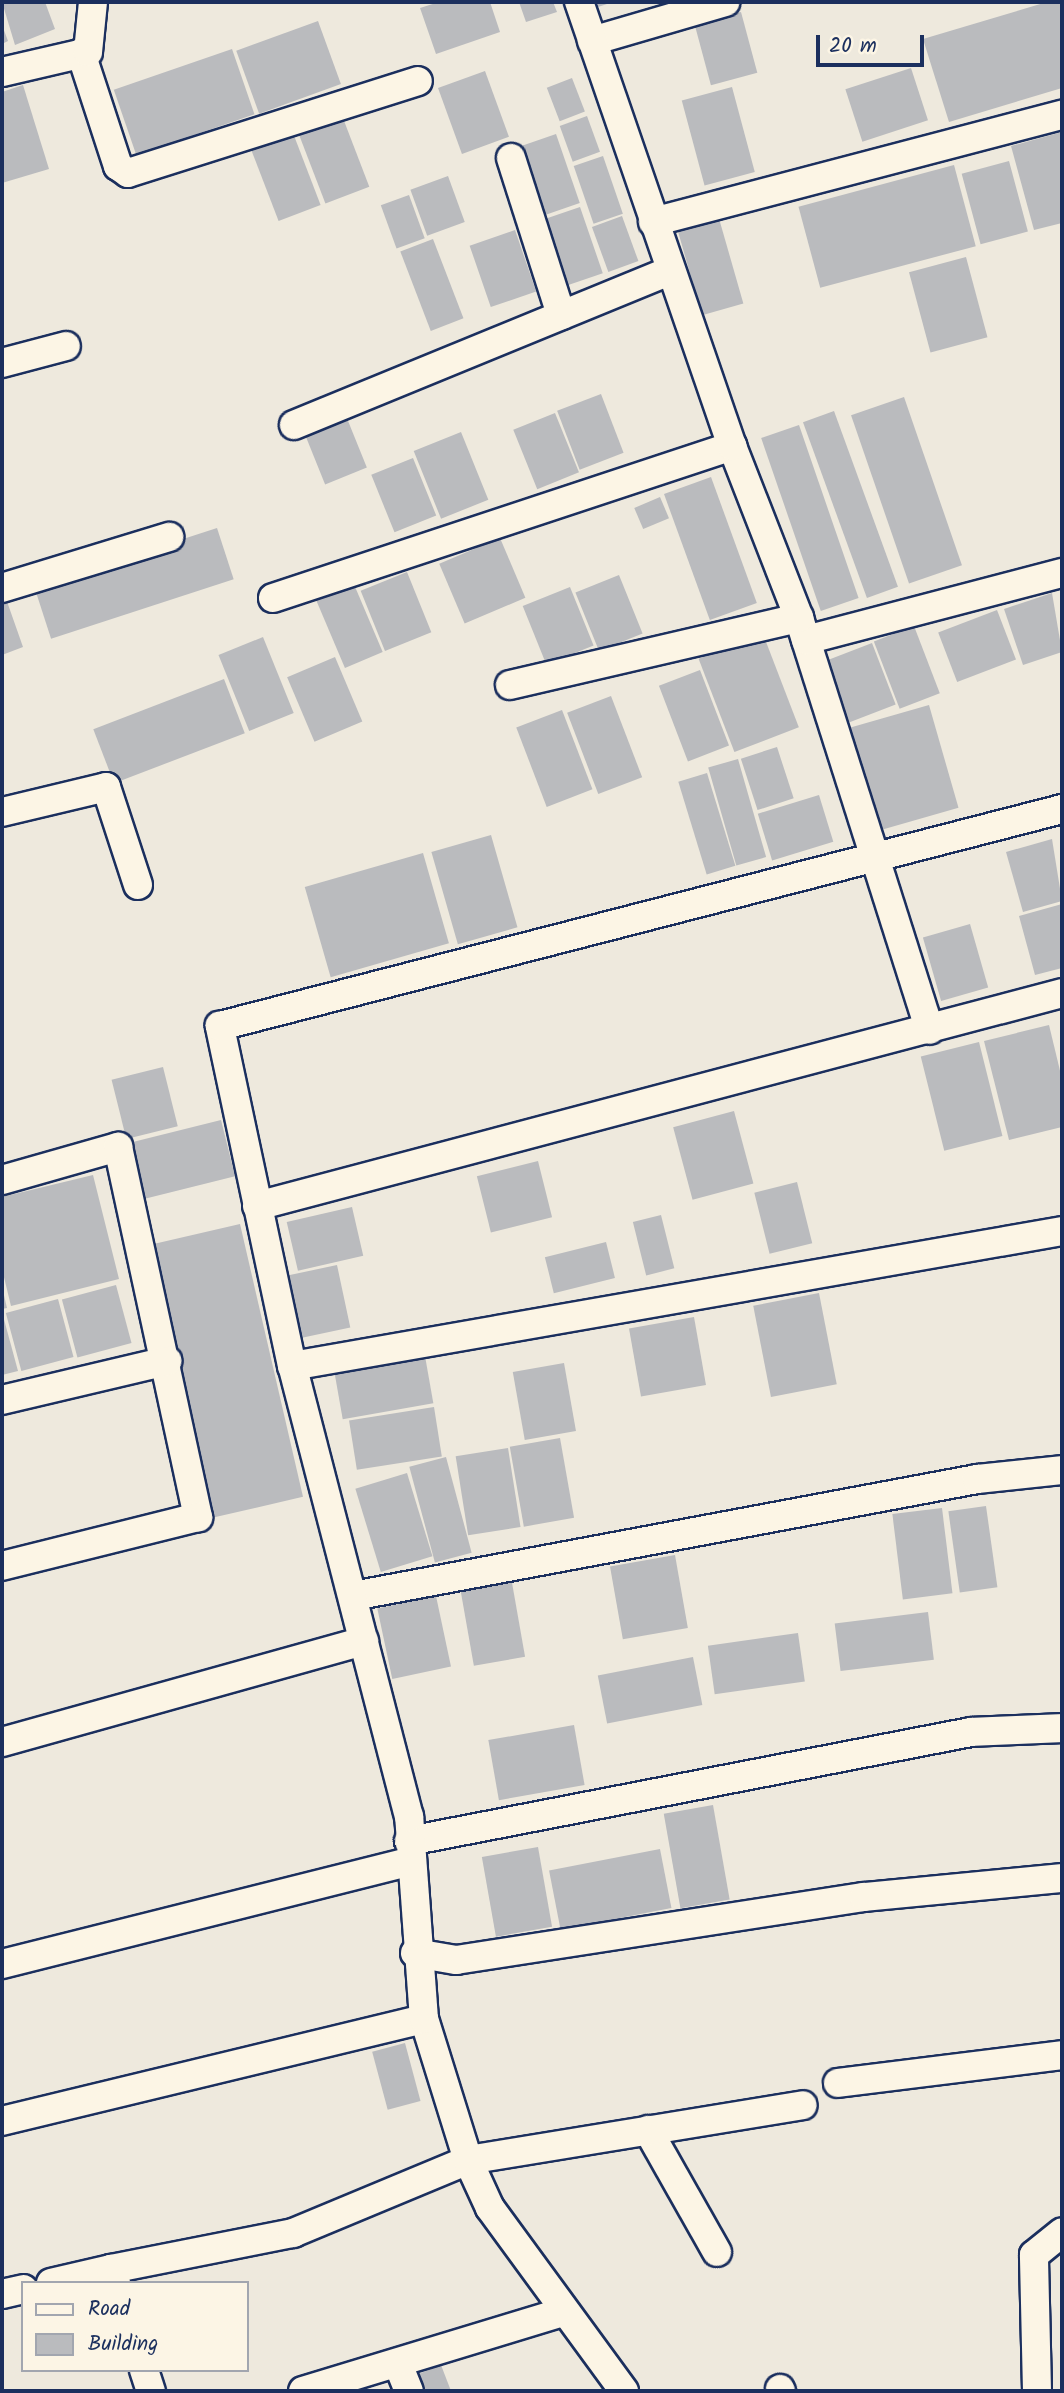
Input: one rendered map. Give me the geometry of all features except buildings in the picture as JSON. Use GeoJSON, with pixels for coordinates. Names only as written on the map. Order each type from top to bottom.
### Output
{"type":"FeatureCollection","features":[{"type":"Feature","properties":{"kind":"street"},"geometry":{"type":"LineString","coordinates":[[2,72],[88,52],[93,2]]}},
{"type":"Feature","properties":{"kind":"street"},"geometry":{"type":"LineString","coordinates":[[579,2],[732,446],[802,629],[878,860],[930,1030]]}},
{"type":"Feature","properties":{"kind":"street"},"geometry":{"type":"LineString","coordinates":[[592,41],[724,2]]}},
{"type":"Feature","properties":{"kind":"street"},"geometry":{"type":"LineString","coordinates":[[81,54],[118,166],[128,173],[418,82]]}},
{"type":"Feature","properties":{"kind":"street"},"geometry":{"type":"LineString","coordinates":[[653,222],[1062,115]]}},
{"type":"Feature","properties":{"kind":"street"},"geometry":{"type":"LineString","coordinates":[[511,158],[561,315]]}},
{"type":"Feature","properties":{"kind":"street"},"geometry":{"type":"LineString","coordinates":[[294,425],[670,271]]}},
{"type":"Feature","properties":{"kind":"street"},"geometry":{"type":"LineString","coordinates":[[2,363],[66,346]]}},
{"type":"Feature","properties":{"kind":"street"},"geometry":{"type":"LineString","coordinates":[[273,598],[732,446]]}},
{"type":"Feature","properties":{"kind":"street"},"geometry":{"type":"LineString","coordinates":[[2,588],[169,537]]}},
{"type":"Feature","properties":{"kind":"street"},"geometry":{"type":"LineString","coordinates":[[510,685],[802,629],[1062,573]]}},
{"type":"Feature","properties":{"kind":"street"},"geometry":{"type":"LineString","coordinates":[[2,812],[106,787],[138,885]]}},
{"type":"Feature","properties":{"kind":"street"},"geometry":{"type":"LineString","coordinates":[[624,2391],[563,2312],[490,2208],[468,2160],[424,2019],[415,1954],[409,1817],[292,1366],[220,1026],[878,860],[1062,809]]}},
{"type":"Feature","properties":{"kind":"street"},"geometry":{"type":"LineString","coordinates":[[257,1206],[1062,993]]}},
{"type":"Feature","properties":{"kind":"street"},"geometry":{"type":"LineString","coordinates":[[2,1180],[118,1147],[167,1361],[198,1517],[2,1566]]}},
{"type":"Feature","properties":{"kind":"street"},"geometry":{"type":"LineString","coordinates":[[292,1366],[1062,1231]]}},
{"type":"Feature","properties":{"kind":"street"},"geometry":{"type":"LineString","coordinates":[[2,1400],[167,1361]]}},
{"type":"Feature","properties":{"kind":"street"},"geometry":{"type":"LineString","coordinates":[[353,1596],[977,1479],[1062,1470]]}},
{"type":"Feature","properties":{"kind":"street"},"geometry":{"type":"LineString","coordinates":[[2,1742],[364,1641]]}},
{"type":"Feature","properties":{"kind":"street"},"geometry":{"type":"LineString","coordinates":[[2,1964],[409,1851],[971,1732],[1062,1728]]}},
{"type":"Feature","properties":{"kind":"street"},"geometry":{"type":"LineString","coordinates":[[415,1954],[456,1960],[864,1897],[1062,1878]]}},
{"type":"Feature","properties":{"kind":"street"},"geometry":{"type":"LineString","coordinates":[[2,2121],[424,2019]]}},
{"type":"Feature","properties":{"kind":"street"},"geometry":{"type":"LineString","coordinates":[[838,2083],[1062,2055]]}},
{"type":"Feature","properties":{"kind":"street"},"geometry":{"type":"LineString","coordinates":[[69,2281],[114,2276],[293,2233],[468,2160],[803,2105]]}},
{"type":"Feature","properties":{"kind":"street"},"geometry":{"type":"LineString","coordinates":[[648,2130],[717,2252]]}},
{"type":"Feature","properties":{"kind":"street"},"geometry":{"type":"LineString","coordinates":[[1037,2391],[1034,2255],[1062,2232]]}},
{"type":"Feature","properties":{"kind":"street"},"geometry":{"type":"LineString","coordinates":[[2,2294],[21,2289]]}},
{"type":"Feature","properties":{"kind":"street"},"geometry":{"type":"LineString","coordinates":[[303,2391],[563,2312]]}},
{"type":"Feature","properties":{"kind":"street"},"geometry":{"type":"LineString","coordinates":[[398,2364],[409,2391]]}},
{"type":"Feature","properties":{"kind":"street"},"geometry":{"type":"LineString","coordinates":[[145,2372],[151,2391]]}}]}
